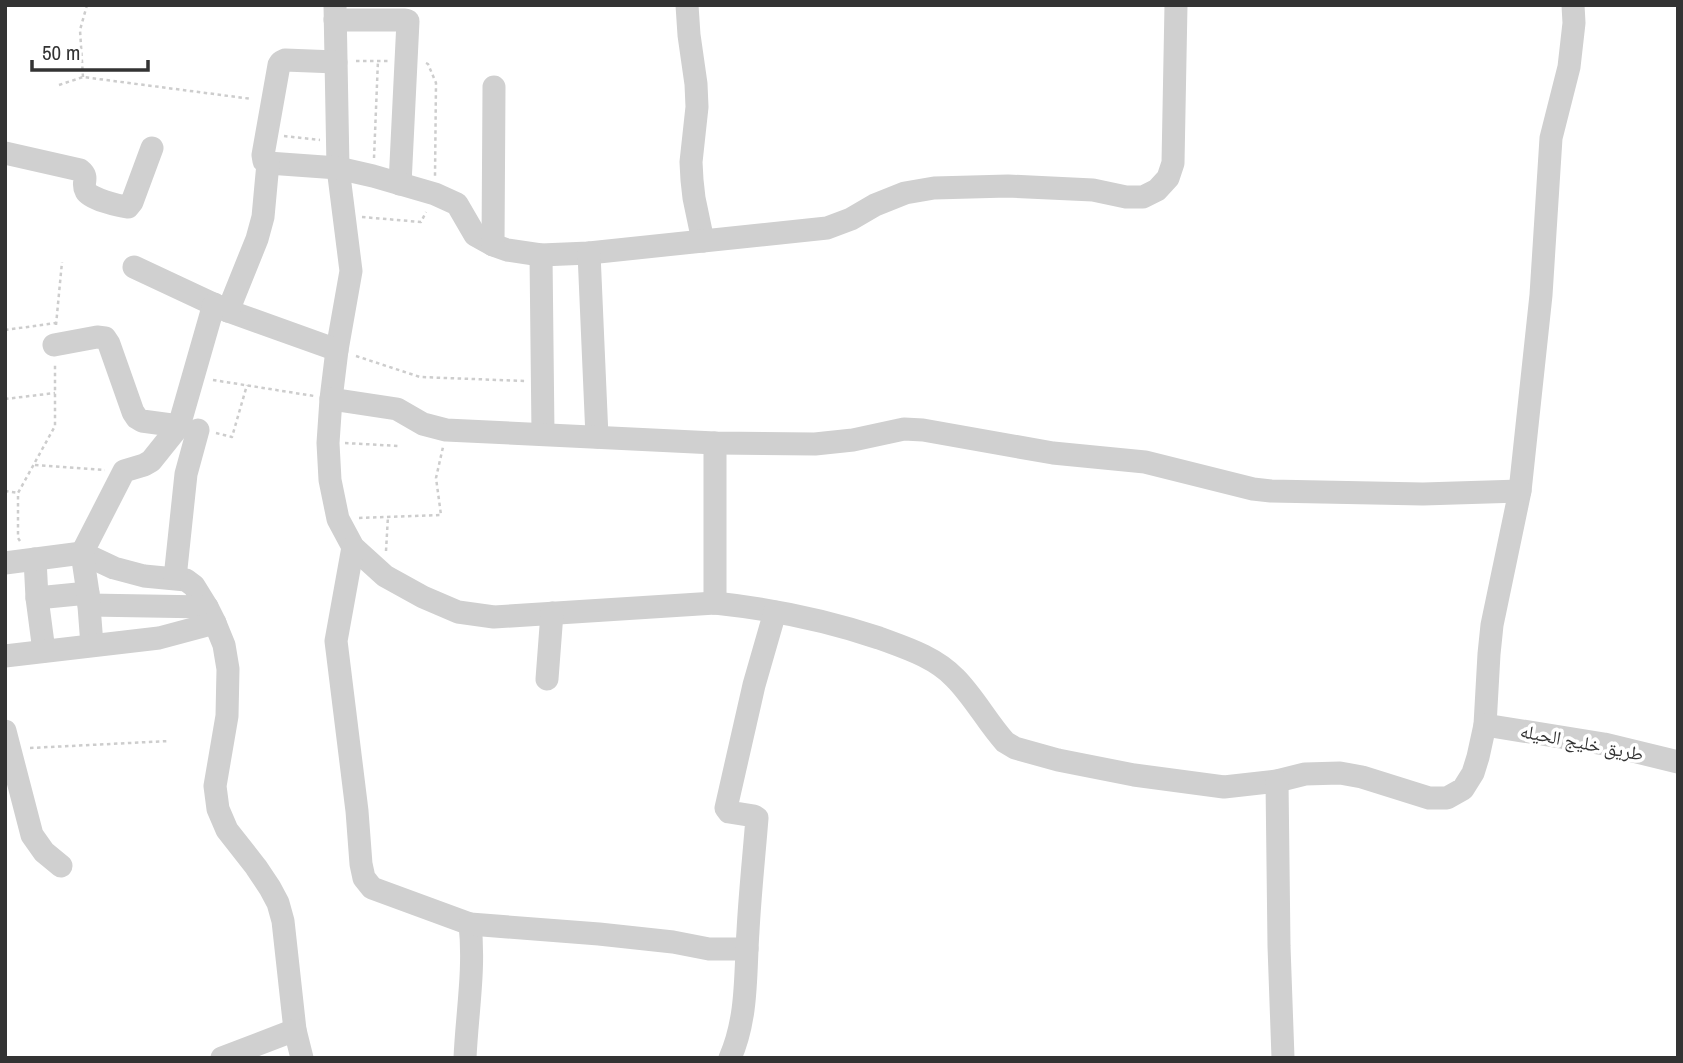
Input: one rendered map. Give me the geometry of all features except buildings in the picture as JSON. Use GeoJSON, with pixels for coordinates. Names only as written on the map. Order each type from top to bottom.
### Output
{"type":"FeatureCollection","features":[{"type":"Feature","properties":{"kind":"street"},"geometry":{"type":"LineString","coordinates":[[687,5],[697,107],[691,162],[692,180],[703,241]]}},
{"type":"Feature","properties":{"kind":"street"},"geometry":{"type":"LineString","coordinates":[[336,62],[281,61],[264,160],[268,163],[338,168],[435,194],[457,204],[475,235],[507,250],[541,256],[589,253],[827,229],[905,193],[934,188],[1008,186],[1093,190],[1126,197],[1143,197],[1157,190],[1168,178],[1173,163],[1176,5]]}},
{"type":"Feature","properties":{"kind":"street"},"geometry":{"type":"LineString","coordinates":[[401,184],[408,21],[335,13],[338,168],[351,271],[331,399],[328,443],[330,480],[338,519],[353,547],[384,576],[458,612],[494,617],[715,603],[747,606],[843,626],[930,658],[955,677],[1005,742],[1015,748],[1046,757],[1134,775],[1224,787],[1277,781],[1306,774],[1340,773],[1429,798],[1447,797],[1463,789],[1473,773],[1485,725],[1492,625],[1520,491],[1541,295],[1551,138],[1569,67],[1574,23],[1573,5]]}},
{"type":"Feature","properties":{"kind":"street"},"geometry":{"type":"LineString","coordinates":[[493,245],[494,87]]}},
{"type":"Feature","properties":{"kind":"street"},"geometry":{"type":"LineString","coordinates":[[5,153],[80,170],[84,173],[86,193],[128,207],[152,148]]}},
{"type":"Feature","properties":{"kind":"street"},"geometry":{"type":"LineString","coordinates":[[175,578],[186,474],[192,377],[221,307],[257,239],[263,218],[268,163]]}},
{"type":"Feature","properties":{"kind":"street"},"geometry":{"type":"LineString","coordinates":[[589,253],[597,437]]}},
{"type":"Feature","properties":{"kind":"street"},"geometry":{"type":"LineString","coordinates":[[541,256],[542,434]]}},
{"type":"Feature","properties":{"kind":"street"},"geometry":{"type":"LineString","coordinates":[[134,267],[221,307],[337,350]]}},
{"type":"Feature","properties":{"kind":"street"},"geometry":{"type":"LineString","coordinates":[[54,345],[104,338],[109,344],[136,418],[188,428]]}},
{"type":"Feature","properties":{"kind":"street"},"geometry":{"type":"LineString","coordinates":[[331,399],[397,409],[422,424],[446,430],[715,443],[815,444],[853,440],[904,429],[1053,453],[1145,462],[1271,491],[1423,494],[1520,491]]}},
{"type":"Feature","properties":{"kind":"street"},"geometry":{"type":"LineString","coordinates":[[92,645],[82,554],[124,471],[151,461],[188,428]]}},
{"type":"Feature","properties":{"kind":"street"},"geometry":{"type":"LineString","coordinates":[[715,443],[715,603]]}},
{"type":"Feature","properties":{"kind":"street"},"geometry":{"type":"LineString","coordinates":[[353,547],[336,641],[361,864],[364,878],[372,888],[470,924],[599,933],[709,949],[747,949]]}},
{"type":"Feature","properties":{"kind":"street"},"geometry":{"type":"LineString","coordinates":[[5,563],[82,554],[114,568],[144,576],[186,580],[194,586],[224,645],[228,668],[227,716],[215,786],[218,809],[227,830],[278,903],[283,921],[295,1030],[302,1058]]}},
{"type":"Feature","properties":{"kind":"street"},"geometry":{"type":"LineString","coordinates":[[36,559],[37,598],[44,651]]}},
{"type":"Feature","properties":{"kind":"street"},"geometry":{"type":"LineString","coordinates":[[37,598],[88,599],[211,615]]}},
{"type":"Feature","properties":{"kind":"street"},"geometry":{"type":"LineString","coordinates":[[730,1058],[743,1013],[757,818],[729,812],[726,808],[754,685],[775,612]]}},
{"type":"Feature","properties":{"kind":"street"},"geometry":{"type":"LineString","coordinates":[[547,679],[552,613]]}},
{"type":"Feature","properties":{"kind":"street"},"geometry":{"type":"LineString","coordinates":[[5,656],[159,638],[211,615]]}},
{"type":"Feature","properties":{"kind":"street","name":"طريق خليج الحيله"},"geometry":{"type":"LineString","coordinates":[[1485,725],[1604,744],[1678,762]]}},
{"type":"Feature","properties":{"kind":"street"},"geometry":{"type":"LineString","coordinates":[[7,740],[32,835],[44,852],[61,866]]}},
{"type":"Feature","properties":{"kind":"street"},"geometry":{"type":"LineString","coordinates":[[1277,781],[1283,1058]]}},
{"type":"Feature","properties":{"kind":"street"},"geometry":{"type":"LineString","coordinates":[[465,1058],[472,951],[470,924]]}},
{"type":"Feature","properties":{"kind":"street"},"geometry":{"type":"LineString","coordinates":[[222,1058],[295,1030]]}},
{"type":"Feature","properties":{"kind":"path"},"geometry":{"type":"LineString","coordinates":[[83,77],[80,30],[87,5]]}},
{"type":"Feature","properties":{"kind":"path"},"geometry":{"type":"LineString","coordinates":[[336,62],[378,60],[373,176]]}},
{"type":"Feature","properties":{"kind":"path"},"geometry":{"type":"LineString","coordinates":[[343,215],[421,222],[435,194],[436,83],[428,64],[406,63]]}},
{"type":"Feature","properties":{"kind":"path"},"geometry":{"type":"LineString","coordinates":[[59,85],[83,77],[273,102]]}},
{"type":"Feature","properties":{"kind":"path"},"geometry":{"type":"LineString","coordinates":[[267,134],[337,142]]}},
{"type":"Feature","properties":{"kind":"path"},"geometry":{"type":"LineString","coordinates":[[5,330],[56,323],[62,262]]}},
{"type":"Feature","properties":{"kind":"path"},"geometry":{"type":"LineString","coordinates":[[337,350],[419,377],[542,382]]}},
{"type":"Feature","properties":{"kind":"path"},"geometry":{"type":"LineString","coordinates":[[192,377],[331,399]]}},
{"type":"Feature","properties":{"kind":"path"},"geometry":{"type":"LineString","coordinates":[[188,428],[232,437],[247,385]]}},
{"type":"Feature","properties":{"kind":"path"},"geometry":{"type":"LineString","coordinates":[[5,399],[55,393],[55,425],[18,493],[18,538],[36,559]]}},
{"type":"Feature","properties":{"kind":"path"},"geometry":{"type":"LineString","coordinates":[[338,519],[440,515],[436,478],[446,430]]}},
{"type":"Feature","properties":{"kind":"path"},"geometry":{"type":"LineString","coordinates":[[328,443],[399,446]]}},
{"type":"Feature","properties":{"kind":"path"},"geometry":{"type":"LineString","coordinates":[[35,465],[124,471]]}},
{"type":"Feature","properties":{"kind":"path"},"geometry":{"type":"LineString","coordinates":[[5,491],[18,493]]}},
{"type":"Feature","properties":{"kind":"path"},"geometry":{"type":"LineString","coordinates":[[384,576],[388,516]]}},
{"type":"Feature","properties":{"kind":"path"},"geometry":{"type":"LineString","coordinates":[[7,740],[169,741]]}}]}
